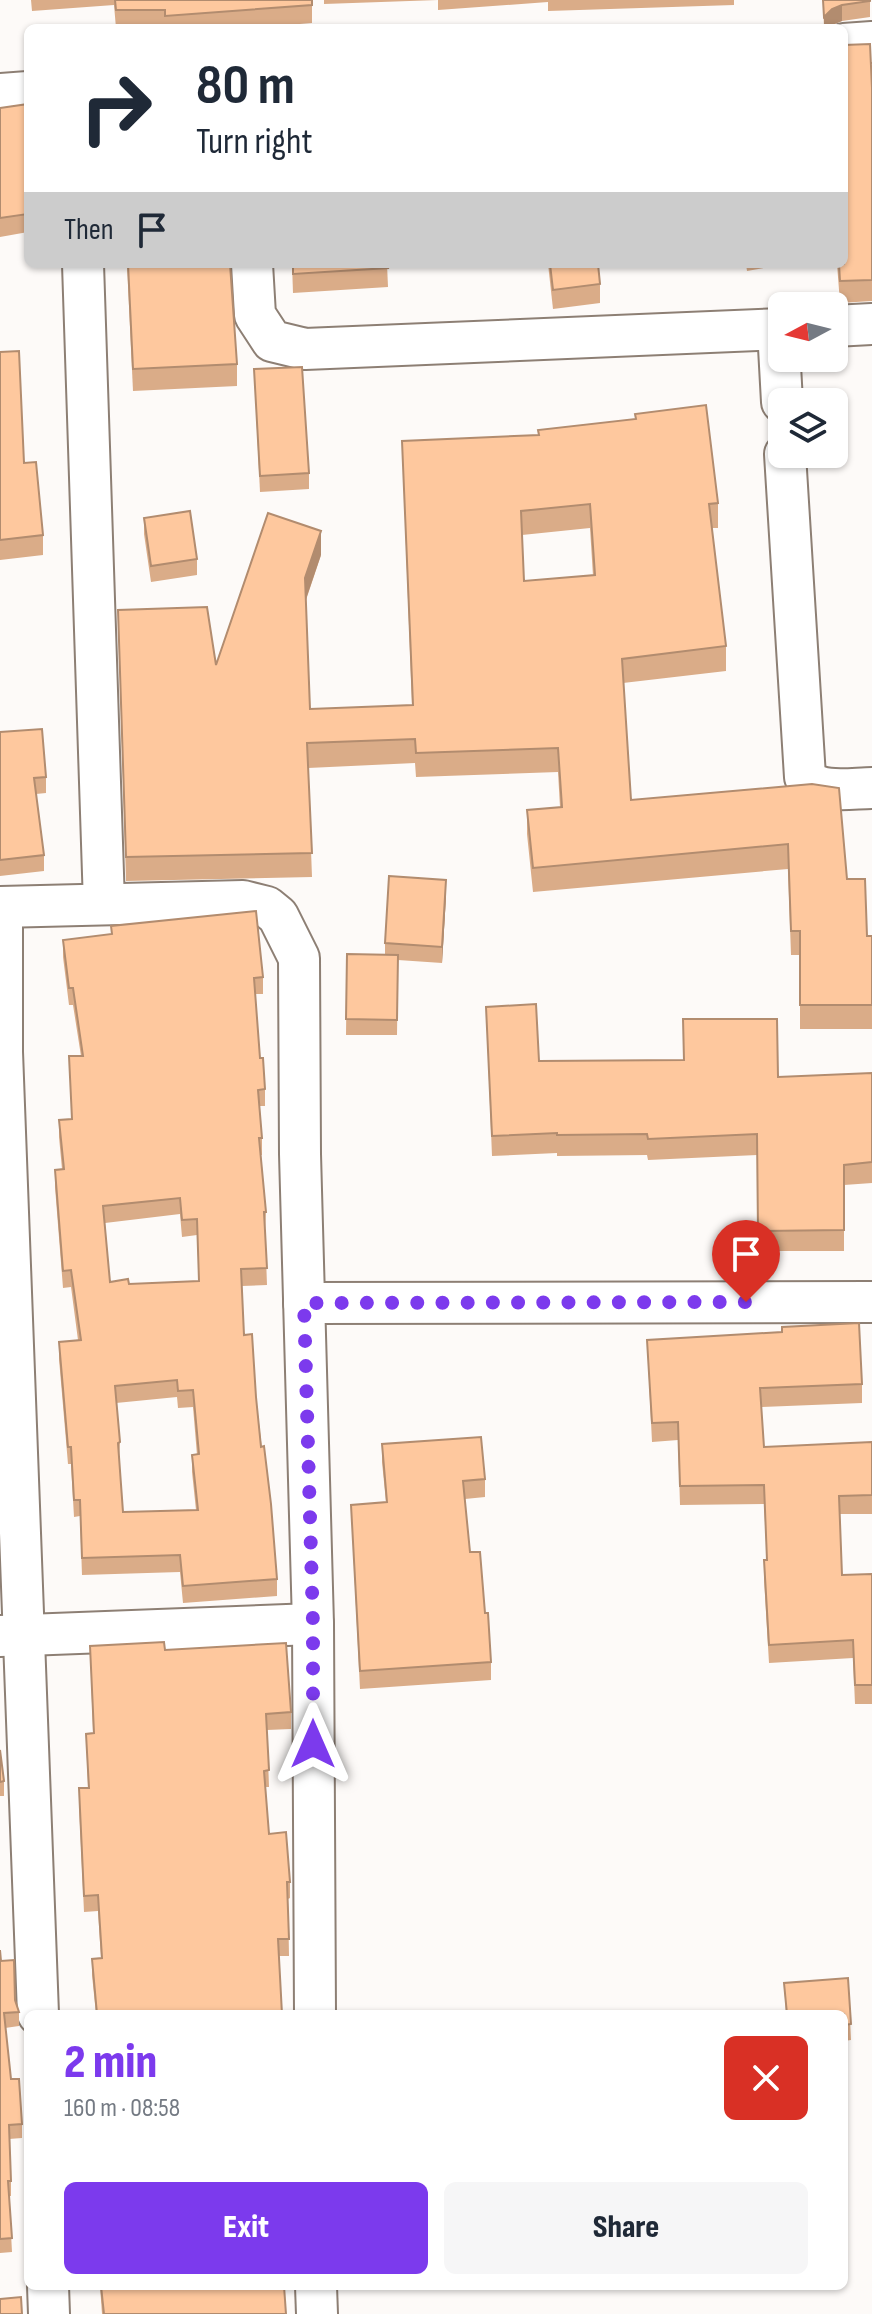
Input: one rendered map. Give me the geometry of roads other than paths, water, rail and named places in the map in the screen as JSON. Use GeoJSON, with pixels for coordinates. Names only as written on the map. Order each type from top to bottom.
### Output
{"type":"FeatureCollection","features":[{"type":"Feature","properties":{"kind":"street"},"geometry":{"type":"LineString","coordinates":[[848,44],[872,42]]}},
{"type":"Feature","properties":{"kind":"street"},"geometry":{"type":"LineString","coordinates":[[0,94],[24,92]]}},
{"type":"Feature","properties":{"kind":"street"},"geometry":{"type":"LineString","coordinates":[[83,268],[104,904]]}},
{"type":"Feature","properties":{"kind":"street"},"geometry":{"type":"LineString","coordinates":[[252,268],[255,315],[272,341],[305,349],[768,330]]}},
{"type":"Feature","properties":{"kind":"street"},"geometry":{"type":"LineString","coordinates":[[848,325],[872,324]]}},
{"type":"Feature","properties":{"kind":"street"},"geometry":{"type":"LineString","coordinates":[[786,468],[805,777],[810,784],[819,788],[872,788]]}},
{"type":"Feature","properties":{"kind":"street"},"geometry":{"type":"LineString","coordinates":[[38,2010],[12,1636],[1,907],[243,901],[267,907],[278,916],[299,958],[313,1624],[315,2010]]}},
{"type":"Feature","properties":{"kind":"street"},"geometry":{"type":"LineString","coordinates":[[304,1303],[872,1302]]}},
{"type":"Feature","properties":{"kind":"street"},"geometry":{"type":"LineString","coordinates":[[12,1636],[313,1624]]}},
{"type":"Feature","properties":{"kind":"street"},"geometry":{"type":"LineString","coordinates":[[48,2290],[49,2314]]}},
{"type":"Feature","properties":{"kind":"street"},"geometry":{"type":"LineString","coordinates":[[316,2290],[317,2314]]}}]}
